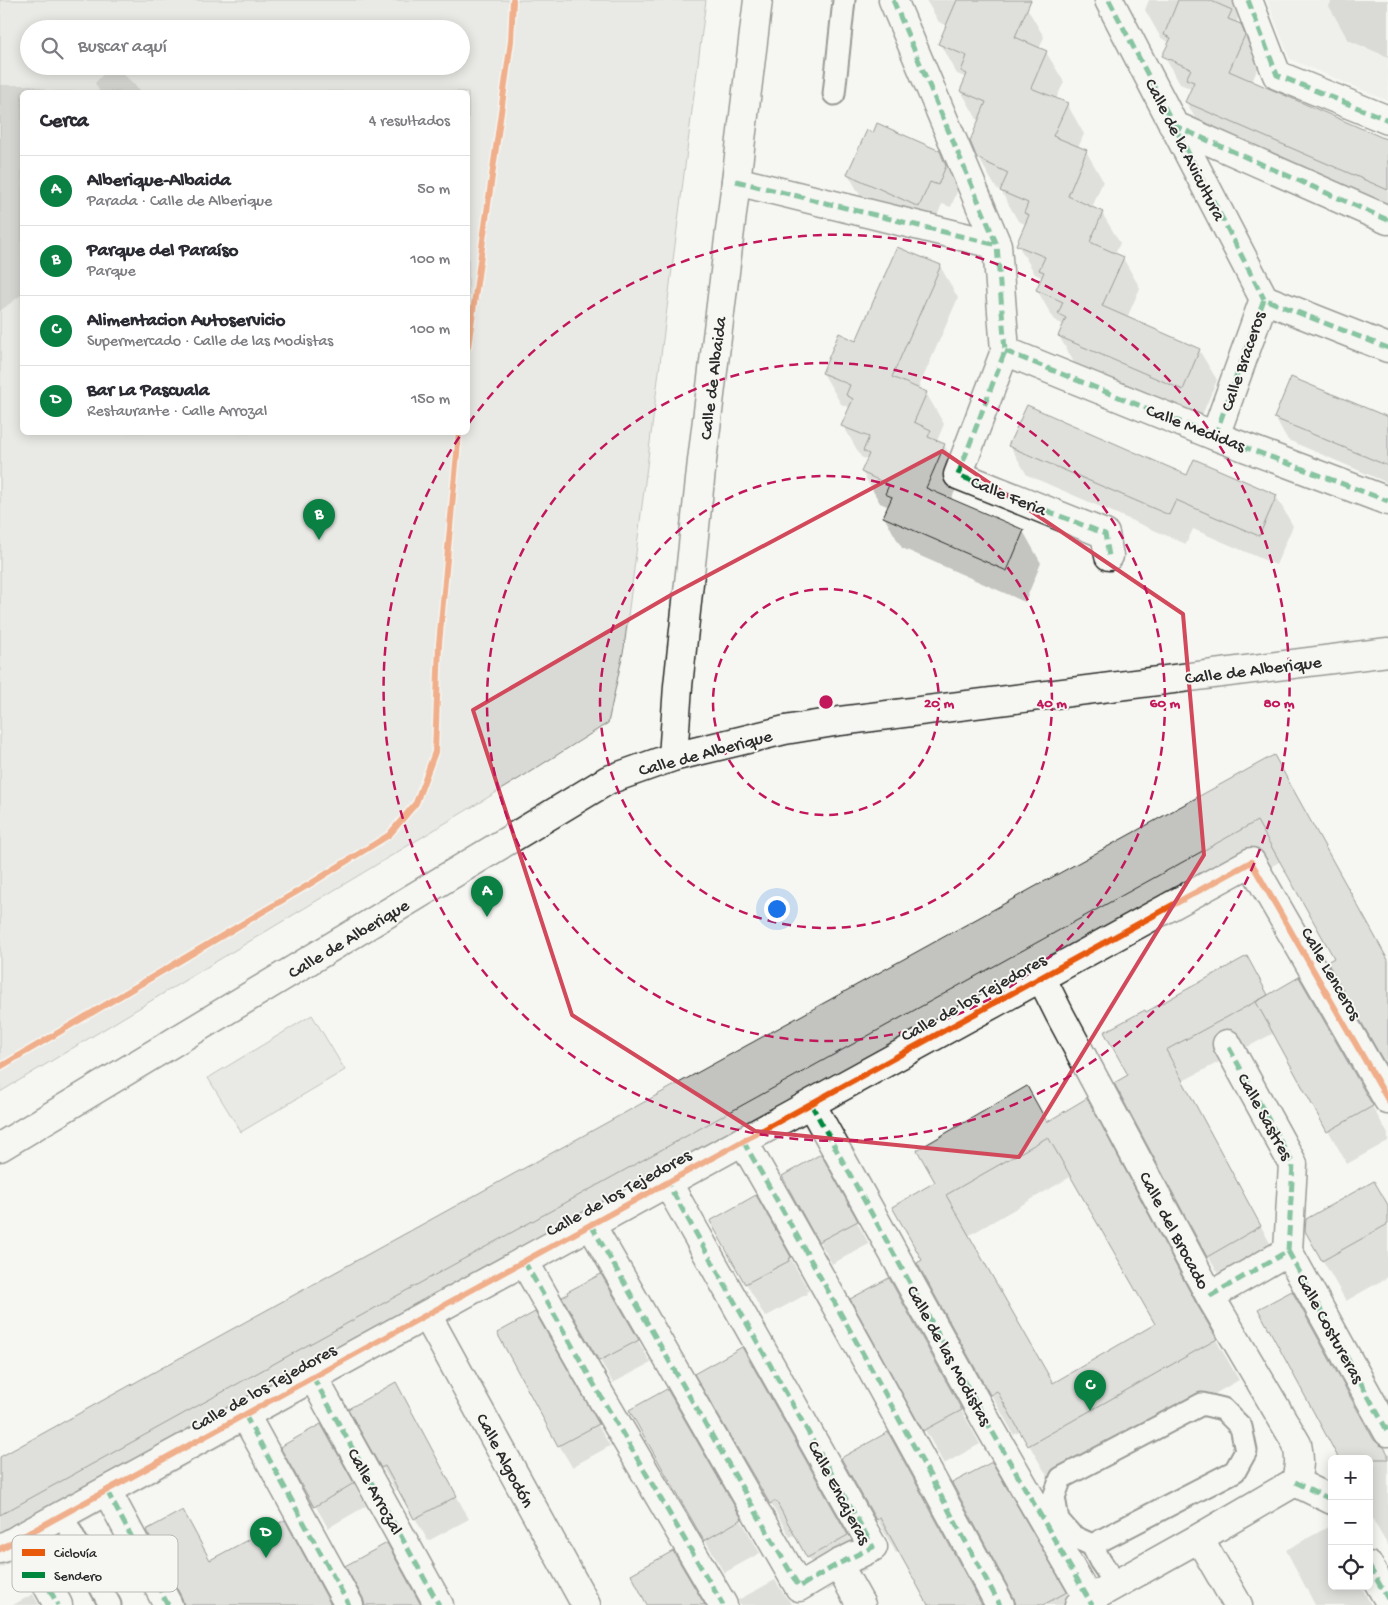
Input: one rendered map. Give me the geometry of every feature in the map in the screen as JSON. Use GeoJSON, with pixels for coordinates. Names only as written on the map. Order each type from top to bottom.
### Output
{"type":"FeatureCollection","features":[{"type":"Feature","properties":{"kind":"street","name":"Calle de Albaida"},"geometry":{"type":"LineString","coordinates":[[673,757],[678,686],[702,461],[758,0]]}},
{"type":"Feature","properties":{"kind":"street"},"geometry":{"type":"LineString","coordinates":[[893,0],[997,245],[1005,351]]}},
{"type":"Feature","properties":{"kind":"street","name":"Calle de la Avicultura"},"geometry":{"type":"LineString","coordinates":[[1109,0],[1264,299]]}},
{"type":"Feature","properties":{"kind":"street"},"geometry":{"type":"LineString","coordinates":[[1248,0],[1277,75],[1388,120]]}},
{"type":"Feature","properties":{"kind":"street"},"geometry":{"type":"LineString","coordinates":[[1173,125],[1388,219]]}},
{"type":"Feature","properties":{"kind":"street"},"geometry":{"type":"LineString","coordinates":[[736,181],[997,245]]}},
{"type":"Feature","properties":{"kind":"street","name":"Calle Braceros"},"geometry":{"type":"LineString","coordinates":[[1215,436],[1264,299],[1388,348]]}},
{"type":"Feature","properties":{"kind":"street","name":"Calle Medidas"},"geometry":{"type":"LineString","coordinates":[[1005,351],[1215,436],[1388,501]]}},
{"type":"Feature","properties":{"kind":"street","name":"Calle Feria"},"geometry":{"type":"LineString","coordinates":[[1005,351],[958,474],[1105,534],[1109,556]]}},
{"type":"Feature","properties":{"kind":"street","name":"Calle de Alberique"},"geometry":{"type":"LineString","coordinates":[[0,1147],[608,780],[673,757],[776,732],[840,721],[1388,652]]}},
{"type":"Feature","properties":{"kind":"street","name":"Calle de los Tejedores"},"geometry":{"type":"LineString","coordinates":[[26,1535],[1251,862]]}},
{"type":"Feature","properties":{"kind":"street","name":"Calle Lenceros"},"geometry":{"type":"LineString","coordinates":[[1251,862],[1388,1100]]}},
{"type":"Feature","properties":{"kind":"street","name":"Calle del Brocado"},"geometry":{"type":"LineString","coordinates":[[1041,977],[1210,1296],[1297,1444],[1300,1458],[1295,1482]]}},
{"type":"Feature","properties":{"kind":"street","name":"Calle Sastres"},"geometry":{"type":"LineString","coordinates":[[1227,1044],[1293,1164],[1288,1251]]}},
{"type":"Feature","properties":{"kind":"street","name":"Calle de las Modistas"},"geometry":{"type":"LineString","coordinates":[[810,1104],[1087,1603]]}},
{"type":"Feature","properties":{"kind":"street"},"geometry":{"type":"LineString","coordinates":[[743,1141],[844,1318],[1000,1605]]}},
{"type":"Feature","properties":{"kind":"street","name":"Calle Encajeras"},"geometry":{"type":"LineString","coordinates":[[591,1224],[799,1587],[838,1564],[873,1547],[668,1182]]}},
{"type":"Feature","properties":{"kind":"street"},"geometry":{"type":"LineString","coordinates":[[1210,1296],[1288,1251]]}},
{"type":"Feature","properties":{"kind":"street","name":"Calle Costureras"},"geometry":{"type":"LineString","coordinates":[[1288,1251],[1388,1432]]}},
{"type":"Feature","properties":{"kind":"street"},"geometry":{"type":"LineString","coordinates":[[524,1261],[723,1605]]}},
{"type":"Feature","properties":{"kind":"street","name":"Calle Algodón"},"geometry":{"type":"LineString","coordinates":[[426,1315],[586,1605]]}},
{"type":"Feature","properties":{"kind":"street","name":"Calle Arrozal"},"geometry":{"type":"LineString","coordinates":[[313,1377],[439,1605]]}},
{"type":"Feature","properties":{"kind":"street"},"geometry":{"type":"LineString","coordinates":[[245,1415],[349,1605]]}},
{"type":"Feature","properties":{"kind":"street"},"geometry":{"type":"LineString","coordinates":[[1087,1603],[1116,1584],[1295,1482],[1328,1498]]}},
{"type":"Feature","properties":{"kind":"street"},"geometry":{"type":"LineString","coordinates":[[107,1491],[131,1535]]}},
{"type":"Feature","properties":{"kind":"street"},"geometry":{"type":"LineString","coordinates":[[1199,1538],[1238,1605]]}},
{"type":"Feature","properties":{"kind":"street"},"geometry":{"type":"LineString","coordinates":[[838,1564],[861,1605]]}},
{"type":"Feature","properties":{"kind":"street"},"geometry":{"type":"LineString","coordinates":[[1373,1573],[1388,1599]]}},
{"type":"Feature","properties":{"kind":"street"},"geometry":{"type":"LineString","coordinates":[[48,1592],[58,1605]]}},
{"type":"Feature","properties":{"kind":"street"},"geometry":{"type":"LineString","coordinates":[[161,1592],[168,1605]]}},
{"type":"Feature","properties":{"kind":"lane"},"geometry":{"type":"LineString","coordinates":[[834,94],[844,0]]}},
{"type":"Feature","properties":{"kind":"lane"},"geometry":{"type":"LineString","coordinates":[[1092,1545],[1235,1471],[1246,1451],[1241,1427],[1223,1409],[1202,1404],[1061,1478],[1054,1497],[1058,1520],[1072,1536],[1092,1545],[1100,1561],[1116,1584]]}},
{"type":"Feature","properties":{"kind":"lane"},"geometry":{"type":"LineString","coordinates":[[62,1515],[73,1535]]}},
{"type":"Feature","properties":{"kind":"lane"},"geometry":{"type":"LineString","coordinates":[[103,1592],[110,1605]]}},
{"type":"Feature","properties":{"kind":"highlighted area"},"geometry":{"type":"Polygon","coordinates":[[[942,451],[1183,614],[1204,855],[1019,1157],[755,1131],[572,1015],[473,710],[671,595],[942,451]]]}},
{"type":"Feature","properties":{"kind":"shaded area"},"geometry":{"type":"Polygon","coordinates":[[[0,0],[706,0],[624,648],[608,723],[0,1092],[0,0]]]}},
{"type":"Feature","properties":{"kind":"shaded area"},"geometry":{"type":"Polygon","coordinates":[[[1267,0],[1388,0],[1388,101],[1290,59],[1267,0]]]}},
{"type":"Feature","properties":{"kind":"shaded area"},"geometry":{"type":"Polygon","coordinates":[[[312,1015],[345,1070],[241,1132],[208,1078],[312,1015]]]}},
{"type":"Feature","properties":{"kind":"building"},"geometry":{"type":"Polygon","coordinates":[[[957,0],[1031,0],[1015,37],[1047,51],[1031,88],[1068,103],[1053,136],[1087,150],[1068,196],[1103,212],[1090,242],[1124,257],[1102,306],[1200,349],[1183,390],[1058,336],[1066,318],[1058,314],[1063,302],[1036,290],[1044,272],[1039,270],[1045,257],[1016,245],[1029,215],[1024,213],[1028,203],[1000,191],[1008,173],[977,158],[970,141],[986,102],[960,91],[967,74],[961,71],[967,56],[938,44],[957,0]]]}},
{"type":"Feature","properties":{"kind":"building"},"geometry":{"type":"Polygon","coordinates":[[[1178,0],[1209,0],[1232,10],[1228,19],[1241,24],[1245,35],[1229,71],[1388,140],[1388,190],[1185,102],[1194,82],[1186,79],[1191,69],[1162,56],[1171,38],[1164,35],[1178,0]]]}},
{"type":"Feature","properties":{"kind":"building"},"geometry":{"type":"Polygon","coordinates":[[[877,123],[940,151],[946,166],[938,185],[930,182],[919,207],[847,174],[867,130],[873,133],[877,123]]]}},
{"type":"Feature","properties":{"kind":"building"},"geometry":{"type":"Polygon","coordinates":[[[897,247],[941,265],[892,377],[927,392],[914,422],[931,430],[928,437],[945,444],[926,488],[1024,530],[1007,571],[883,517],[892,497],[885,494],[889,485],[861,472],[869,454],[863,451],[869,437],[841,426],[853,399],[846,395],[850,385],[822,373],[839,333],[856,341],[897,247]]]}},
{"type":"Feature","properties":{"kind":"building"},"geometry":{"type":"Polygon","coordinates":[[[1291,377],[1388,417],[1388,466],[1274,418],[1291,377]]]}},
{"type":"Feature","properties":{"kind":"building"},"geometry":{"type":"Polygon","coordinates":[[[1027,405],[1187,475],[1194,459],[1277,495],[1259,536],[1176,500],[1169,515],[1008,446],[1027,405]]]}},
{"type":"Feature","properties":{"kind":"building"},"geometry":{"type":"Polygon","coordinates":[[[1274,755],[1388,960],[1388,1069],[1327,962],[1334,958],[1257,821],[0,1515],[0,1457],[1274,755]]]}},
{"type":"Feature","properties":{"kind":"building"},"geometry":{"type":"Polygon","coordinates":[[[1247,956],[1268,995],[1166,1050],[1261,1226],[1207,1257],[1114,1083],[1128,1075],[1104,1032],[1145,1010],[1146,1012],[1247,956]]]}},
{"type":"Feature","properties":{"kind":"building"},"geometry":{"type":"Polygon","coordinates":[[[1299,977],[1373,1106],[1327,1132],[1256,1002],[1299,977]]]}},
{"type":"Feature","properties":{"kind":"building"},"geometry":{"type":"Polygon","coordinates":[[[1027,1086],[1047,1122],[1087,1098],[1217,1339],[1028,1446],[997,1391],[990,1395],[917,1263],[922,1260],[892,1207],[935,1182],[917,1150],[1027,1086]],[[1048,1137],[946,1195],[1053,1383],[1155,1324],[1048,1137]]]}},
{"type":"Feature","properties":{"kind":"building"},"geometry":{"type":"Polygon","coordinates":[[[821,1154],[858,1221],[818,1242],[782,1176],[821,1154]]]}},
{"type":"Feature","properties":{"kind":"building"},"geometry":{"type":"Polygon","coordinates":[[[1374,1181],[1388,1205],[1388,1224],[1322,1261],[1305,1231],[1306,1219],[1374,1181]]]}},
{"type":"Feature","properties":{"kind":"building"},"geometry":{"type":"Polygon","coordinates":[[[756,1195],[791,1257],[788,1259],[789,1261],[745,1284],[710,1221],[756,1195]]]}},
{"type":"Feature","properties":{"kind":"building"},"geometry":{"type":"Polygon","coordinates":[[[601,1274],[639,1340],[599,1361],[562,1297],[568,1294],[567,1292],[601,1274]]]}},
{"type":"Feature","properties":{"kind":"building"},"geometry":{"type":"Polygon","coordinates":[[[889,1278],[962,1410],[923,1431],[850,1299],[889,1278]]]}},
{"type":"Feature","properties":{"kind":"building"},"geometry":{"type":"Polygon","coordinates":[[[1292,1291],[1374,1440],[1384,1447],[1388,1454],[1388,1459],[1373,1459],[1373,1455],[1337,1455],[1258,1309],[1292,1291]]]}},
{"type":"Feature","properties":{"kind":"building"},"geometry":{"type":"Polygon","coordinates":[[[535,1312],[599,1424],[558,1446],[497,1333],[535,1312]]]}},
{"type":"Feature","properties":{"kind":"building"},"geometry":{"type":"Polygon","coordinates":[[[742,1347],[848,1535],[807,1558],[776,1501],[770,1504],[694,1374],[742,1347]]]}},
{"type":"Feature","properties":{"kind":"building"},"geometry":{"type":"Polygon","coordinates":[[[396,1382],[457,1496],[414,1519],[385,1466],[381,1468],[348,1409],[396,1382]]]}},
{"type":"Feature","properties":{"kind":"building"},"geometry":{"type":"Polygon","coordinates":[[[667,1389],[742,1519],[704,1541],[629,1410],[667,1389]]]}},
{"type":"Feature","properties":{"kind":"building"},"geometry":{"type":"Polygon","coordinates":[[[321,1424],[354,1483],[314,1507],[280,1447],[321,1424]]]}},
{"type":"Feature","properties":{"kind":"building"},"geometry":{"type":"Polygon","coordinates":[[[888,1432],[982,1605],[928,1605],[880,1518],[876,1520],[841,1458],[888,1432]]]}},
{"type":"Feature","properties":{"kind":"building"},"geometry":{"type":"Polygon","coordinates":[[[992,1462],[1067,1592],[1043,1605],[1016,1605],[952,1483],[992,1462]]]}},
{"type":"Feature","properties":{"kind":"building"},"geometry":{"type":"Polygon","coordinates":[[[183,1510],[210,1560],[285,1520],[331,1605],[184,1605],[178,1590],[178,1535],[149,1535],[146,1530],[183,1510]]]}},
{"type":"Feature","properties":{"kind":"building"},"geometry":{"type":"Polygon","coordinates":[[[387,1543],[421,1605],[365,1605],[345,1566],[387,1543]]]}},
{"type":"Feature","properties":{"kind":"building"},"geometry":{"type":"Polygon","coordinates":[[[673,1551],[705,1605],[647,1605],[631,1574],[673,1551]]]}},
{"type":"Feature","properties":{"kind":"marked path"},"geometry":{"type":"LineString","coordinates":[[893,0],[997,245],[1005,351],[958,475],[1105,534],[1109,556]]}},
{"type":"Feature","properties":{"kind":"marked path"},"geometry":{"type":"LineString","coordinates":[[1109,0],[1264,299]]}},
{"type":"Feature","properties":{"kind":"marked path"},"geometry":{"type":"LineString","coordinates":[[1248,0],[1277,75],[1388,120]]}},
{"type":"Feature","properties":{"kind":"marked path"},"geometry":{"type":"LineString","coordinates":[[1173,125],[1388,220]]}},
{"type":"Feature","properties":{"kind":"marked path"},"geometry":{"type":"LineString","coordinates":[[736,181],[997,245]]}},
{"type":"Feature","properties":{"kind":"marked path"},"geometry":{"type":"LineString","coordinates":[[1215,436],[1264,299],[1388,348]]}},
{"type":"Feature","properties":{"kind":"marked path"},"geometry":{"type":"LineString","coordinates":[[1005,351],[1215,436],[1388,501]]}},
{"type":"Feature","properties":{"kind":"marked path"},"geometry":{"type":"LineString","coordinates":[[1210,1296],[1288,1251],[1293,1164],[1227,1044]]}},
{"type":"Feature","properties":{"kind":"marked path"},"geometry":{"type":"LineString","coordinates":[[811,1104],[988,1424],[1092,1605]]}},
{"type":"Feature","properties":{"kind":"marked path"},"geometry":{"type":"LineString","coordinates":[[743,1141],[873,1372],[1000,1605]]}},
{"type":"Feature","properties":{"kind":"marked path"},"geometry":{"type":"LineString","coordinates":[[591,1225],[799,1587],[838,1564],[873,1547],[667,1182]]}},
{"type":"Feature","properties":{"kind":"marked path"},"geometry":{"type":"LineString","coordinates":[[1288,1251],[1388,1432]]}},
{"type":"Feature","properties":{"kind":"marked path"},"geometry":{"type":"LineString","coordinates":[[524,1261],[723,1605]]}},
{"type":"Feature","properties":{"kind":"marked path"},"geometry":{"type":"LineString","coordinates":[[313,1377],[439,1605]]}},
{"type":"Feature","properties":{"kind":"marked path"},"geometry":{"type":"LineString","coordinates":[[245,1415],[349,1605]]}},
{"type":"Feature","properties":{"kind":"marked path"},"geometry":{"type":"LineString","coordinates":[[1295,1482],[1328,1498]]}},
{"type":"Feature","properties":{"kind":"marked path"},"geometry":{"type":"LineString","coordinates":[[107,1491],[131,1535]]}},
{"type":"Feature","properties":{"kind":"marked path"},"geometry":{"type":"LineString","coordinates":[[1373,1573],[1388,1599]]}},
{"type":"Feature","properties":{"kind":"marked path"},"geometry":{"type":"LineString","coordinates":[[51,1592],[58,1605]]}},
{"type":"Feature","properties":{"kind":"marked path"},"geometry":{"type":"LineString","coordinates":[[161,1592],[168,1605]]}},
{"type":"Feature","properties":{"kind":"cycle path"},"geometry":{"type":"LineString","coordinates":[[470,333],[511,41],[513,0]]}},
{"type":"Feature","properties":{"kind":"cycle path"},"geometry":{"type":"LineString","coordinates":[[0,1067],[310,884],[389,835],[416,803],[435,752],[439,644],[459,435]]}},
{"type":"Feature","properties":{"kind":"cycle path"},"geometry":{"type":"LineString","coordinates":[[25,1535],[1251,862],[1388,1100]]}},
{"type":"Feature","properties":{"kind":"cycle path"},"geometry":{"type":"LineString","coordinates":[[0,1549],[12,1542]]}},
{"type":"Feature","properties":{"kind":"place","name":"Parque del Paraíso"},"geometry":{"type":"Point","coordinates":[319,540]}},
{"type":"Feature","properties":{"kind":"place","name":"Alberique-Albaida"},"geometry":{"type":"Point","coordinates":[487,917]}},
{"type":"Feature","properties":{"kind":"place","name":"Alimentacion Autoservicio"},"geometry":{"type":"Point","coordinates":[1090,1411]}},
{"type":"Feature","properties":{"kind":"place","name":"Bar La Pascuala"},"geometry":{"type":"Point","coordinates":[266,1558]}}]}
